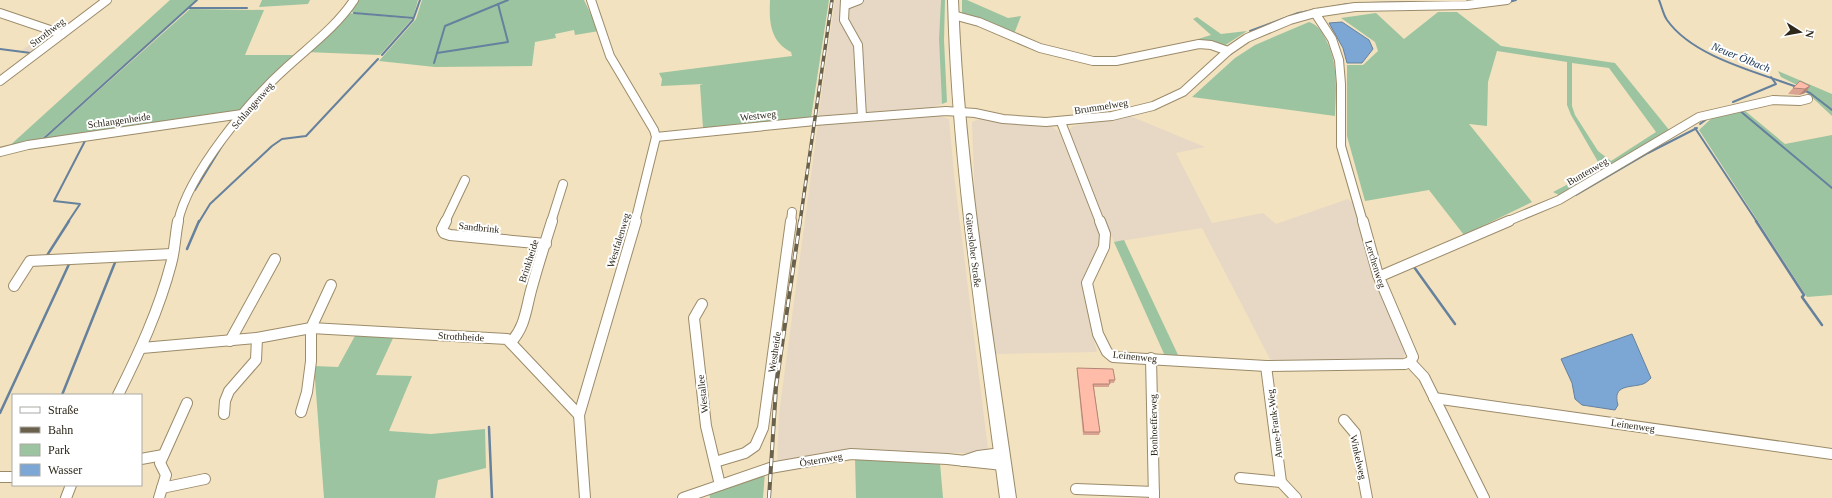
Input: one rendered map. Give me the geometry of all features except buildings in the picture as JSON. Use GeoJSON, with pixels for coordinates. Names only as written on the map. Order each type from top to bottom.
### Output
{"type":"FeatureCollection","features":[{"type":"Feature","properties":{"kind":"main road","name":"Gütersloher Straße"},"geometry":{"type":"LineString","coordinates":[[953,0],[958,112],[975,261],[1008,498]]}},
{"type":"Feature","properties":{"kind":"street","name":"Strothweg"},"geometry":{"type":"LineString","coordinates":[[0,80],[107,0]]}},
{"type":"Feature","properties":{"kind":"street","name":"Schlangenweg"},"geometry":{"type":"LineString","coordinates":[[119,394],[142,348],[166,280],[172,262],[172,254],[182,206],[212,156],[242,114],[277,76],[333,27],[354,0]]}},
{"type":"Feature","properties":{"kind":"street"},"geometry":{"type":"LineString","coordinates":[[591,0],[610,56],[654,130],[656,137]]}},
{"type":"Feature","properties":{"kind":"street"},"geometry":{"type":"LineString","coordinates":[[859,0],[846,2],[844,20],[858,45],[862,117]]}},
{"type":"Feature","properties":{"kind":"street","name":"Brummelweg"},"geometry":{"type":"LineString","coordinates":[[958,112],[976,113],[1011,120],[1060,122],[1112,116],[1155,105],[1183,92],[1228,51],[1247,38],[1270,27],[1315,13],[1372,6],[1467,5],[1507,0]]}},
{"type":"Feature","properties":{"kind":"street"},"geometry":{"type":"LineString","coordinates":[[0,13],[62,34]]}},
{"type":"Feature","properties":{"kind":"street","name":"Lerchenweg"},"geometry":{"type":"LineString","coordinates":[[1315,13],[1329,33],[1336,48],[1340,66],[1339,124],[1341,146],[1378,275],[1413,357],[1410,362]]}},
{"type":"Feature","properties":{"kind":"street"},"geometry":{"type":"LineString","coordinates":[[953,15],[966,17],[1021,41],[1061,54],[1102,62],[1118,61],[1194,45],[1210,45],[1228,51]]}},
{"type":"Feature","properties":{"kind":"street","name":"Buntenweg"},"geometry":{"type":"LineString","coordinates":[[1378,275],[1383,275],[1559,200],[1699,117],[1773,100],[1808,99]]}},
{"type":"Feature","properties":{"kind":"street","name":"Westweg"},"geometry":{"type":"LineString","coordinates":[[656,137],[862,117],[958,112]]}},
{"type":"Feature","properties":{"kind":"street","name":"Schlangenheide"},"geometry":{"type":"LineString","coordinates":[[0,152],[28,145],[242,114]]}},
{"type":"Feature","properties":{"kind":"street","name":"Leinenweg"},"geometry":{"type":"LineString","coordinates":[[1060,122],[1105,234],[1106,243],[1087,283],[1101,343],[1107,353],[1113,356],[1266,366],[1405,364],[1410,362]]}},
{"type":"Feature","properties":{"kind":"street","name":"Westfalenweg"},"geometry":{"type":"LineString","coordinates":[[584,498],[579,416],[640,207],[656,137]]}},
{"type":"Feature","properties":{"kind":"street","name":"Sandbrink"},"geometry":{"type":"LineString","coordinates":[[465,180],[442,229],[444,232],[450,235],[546,244]]}},
{"type":"Feature","properties":{"kind":"street","name":"Brinkheide"},"geometry":{"type":"LineString","coordinates":[[511,342],[517,337],[520,329],[563,184]]}},
{"type":"Feature","properties":{"kind":"street","name":"Westheide"},"geometry":{"type":"LineString","coordinates":[[715,462],[745,453],[755,446],[763,428],[792,212]]}},
{"type":"Feature","properties":{"kind":"street"},"geometry":{"type":"LineString","coordinates":[[14,286],[30,261],[172,254]]}},
{"type":"Feature","properties":{"kind":"street"},"geometry":{"type":"LineString","coordinates":[[230,341],[275,259]]}},
{"type":"Feature","properties":{"kind":"street"},"geometry":{"type":"LineString","coordinates":[[301,412],[308,392],[311,362],[311,328],[331,285]]}},
{"type":"Feature","properties":{"kind":"street","name":"Westallee"},"geometry":{"type":"LineString","coordinates":[[702,304],[694,318],[706,426],[720,485]]}},
{"type":"Feature","properties":{"kind":"street","name":"Strothheide"},"geometry":{"type":"LineString","coordinates":[[142,348],[257,338],[311,328],[507,339],[511,342]]}},
{"type":"Feature","properties":{"kind":"street"},"geometry":{"type":"LineString","coordinates":[[224,414],[223,405],[231,387],[254,364],[256,358],[257,338]]}},
{"type":"Feature","properties":{"kind":"street"},"geometry":{"type":"LineString","coordinates":[[511,342],[579,416]]}},
{"type":"Feature","properties":{"kind":"street","name":"Bonhoefferweg"},"geometry":{"type":"LineString","coordinates":[[1076,489],[1154,495],[1151,358]]}},
{"type":"Feature","properties":{"kind":"street"},"geometry":{"type":"LineString","coordinates":[[1410,362],[1424,377],[1484,498]]}},
{"type":"Feature","properties":{"kind":"street","name":"Anne-Frank-Weg"},"geometry":{"type":"LineString","coordinates":[[1266,366],[1281,482]]}},
{"type":"Feature","properties":{"kind":"street","name":"Leinenweg"},"geometry":{"type":"LineString","coordinates":[[1434,398],[1832,454]]}},
{"type":"Feature","properties":{"kind":"street"},"geometry":{"type":"LineString","coordinates":[[160,493],[166,476],[160,463],[187,403]]}},
{"type":"Feature","properties":{"kind":"street","name":"Winkelweg"},"geometry":{"type":"LineString","coordinates":[[1344,420],[1355,433],[1370,498]]}},
{"type":"Feature","properties":{"kind":"street","name":"Östernweg"},"geometry":{"type":"LineString","coordinates":[[683,498],[770,468],[851,454],[963,461],[1002,459]]}},
{"type":"Feature","properties":{"kind":"street"},"geometry":{"type":"LineString","coordinates":[[142,459],[163,455]]}},
{"type":"Feature","properties":{"kind":"street"},"geometry":{"type":"LineString","coordinates":[[0,477],[12,477]]}},
{"type":"Feature","properties":{"kind":"street"},"geometry":{"type":"LineString","coordinates":[[1240,478],[1281,482],[1296,498]]}},
{"type":"Feature","properties":{"kind":"street"},"geometry":{"type":"LineString","coordinates":[[160,493],[205,479]]}},
{"type":"Feature","properties":{"kind":"street"},"geometry":{"type":"LineString","coordinates":[[66,498],[71,486]]}},
{"type":"Feature","properties":{"kind":"shaded area"},"geometry":{"type":"Polygon","coordinates":[[[835,0],[941,0],[939,39],[942,104],[925,109],[818,118],[835,0]]]}},
{"type":"Feature","properties":{"kind":"shaded area"},"geometry":{"type":"Polygon","coordinates":[[[48,31],[57,34],[32,52],[21,51],[48,31]]]}},
{"type":"Feature","properties":{"kind":"shaded area"},"geometry":{"type":"Polygon","coordinates":[[[941,116],[949,119],[954,175],[988,449],[968,453],[933,453],[847,449],[777,463],[779,414],[818,123],[941,116]]]}},
{"type":"Feature","properties":{"kind":"shaded area"},"geometry":{"type":"Polygon","coordinates":[[[1130,116],[1205,147],[1176,153],[1212,223],[1263,213],[1276,224],[1348,199],[1353,203],[1375,277],[1405,353],[1403,360],[1272,363],[1202,228],[1114,242],[1068,131],[1073,126],[1130,116]]]}},
{"type":"Feature","properties":{"kind":"shaded area"},"geometry":{"type":"Polygon","coordinates":[[[982,118],[1017,124],[1051,126],[1059,132],[1101,234],[1101,243],[1081,284],[1097,352],[994,354],[976,227],[972,122],[982,118]]]}},
{"type":"Feature","properties":{"kind":"green space"},"geometry":{"type":"Polygon","coordinates":[[[170,0],[196,0],[39,141],[6,149],[170,0]]]}},
{"type":"Feature","properties":{"kind":"green space"},"geometry":{"type":"Polygon","coordinates":[[[262,0],[310,0],[308,4],[259,7],[262,0]]]}},
{"type":"Feature","properties":{"kind":"green space"},"geometry":{"type":"Polygon","coordinates":[[[357,0],[418,0],[413,18],[349,12],[357,0]]]}},
{"type":"Feature","properties":{"kind":"green space"},"geometry":{"type":"Polygon","coordinates":[[[422,0],[584,0],[599,31],[575,35],[574,30],[555,34],[556,38],[535,42],[532,66],[435,67],[379,61],[416,19],[422,0]]]}},
{"type":"Feature","properties":{"kind":"green space"},"geometry":{"type":"Polygon","coordinates":[[[770,0],[829,0],[811,118],[703,128],[700,85],[703,84],[661,86],[662,79],[659,73],[792,56],[791,52],[784,48],[775,37],[772,30],[770,0]]]}},
{"type":"Feature","properties":{"kind":"green space"},"geometry":{"type":"Polygon","coordinates":[[[941,0],[945,0],[944,40],[947,102],[942,104],[939,39],[941,0]]]}},
{"type":"Feature","properties":{"kind":"green space"},"geometry":{"type":"Polygon","coordinates":[[[962,0],[967,0],[1008,18],[1021,16],[1014,34],[962,14],[962,0]]]}},
{"type":"Feature","properties":{"kind":"green space"},"geometry":{"type":"Polygon","coordinates":[[[190,9],[264,10],[245,55],[296,55],[240,111],[42,141],[190,9]]]}},
{"type":"Feature","properties":{"kind":"green space"},"geometry":{"type":"Polygon","coordinates":[[[1438,12],[1457,12],[1501,46],[1615,63],[1670,131],[1559,195],[1553,192],[1601,167],[1571,115],[1567,105],[1567,62],[1497,51],[1488,82],[1487,126],[1469,124],[1532,202],[1464,235],[1429,190],[1365,201],[1347,136],[1347,65],[1363,65],[1378,51],[1375,42],[1341,18],[1376,13],[1404,39],[1438,12]],[[1572,63],[1572,106],[1575,115],[1598,151],[1611,161],[1656,132],[1609,68],[1572,63]]]}},
{"type":"Feature","properties":{"kind":"green space"},"geometry":{"type":"Polygon","coordinates":[[[348,13],[412,19],[380,55],[306,52],[348,13]]]}},
{"type":"Feature","properties":{"kind":"green space"},"geometry":{"type":"Polygon","coordinates":[[[1197,17],[1221,34],[1247,31],[1224,46],[1199,42],[1198,39],[1211,35],[1193,19],[1197,17]]]}},
{"type":"Feature","properties":{"kind":"green space"},"geometry":{"type":"Polygon","coordinates":[[[1309,22],[1316,26],[1321,32],[1329,46],[1332,56],[1336,75],[1335,116],[1192,97],[1235,58],[1255,45],[1309,22]]]}},
{"type":"Feature","properties":{"kind":"green space"},"geometry":{"type":"Polygon","coordinates":[[[1778,71],[1832,94],[1832,116],[1801,87],[1781,77],[1778,71]]]}},
{"type":"Feature","properties":{"kind":"green space"},"geometry":{"type":"Polygon","coordinates":[[[1744,110],[1785,144],[1832,135],[1832,295],[1807,297],[1699,130],[1712,118],[1744,110]]]}},
{"type":"Feature","properties":{"kind":"green space"},"geometry":{"type":"Polygon","coordinates":[[[1124,240],[1179,357],[1165,356],[1114,242],[1124,240]]]}},
{"type":"Feature","properties":{"kind":"green space"},"geometry":{"type":"Polygon","coordinates":[[[356,334],[394,336],[376,375],[412,376],[389,431],[431,434],[485,429],[486,468],[438,480],[435,498],[324,498],[314,366],[338,367],[356,334]]]}},
{"type":"Feature","properties":{"kind":"green space"},"geometry":{"type":"Polygon","coordinates":[[[855,458],[940,463],[943,498],[856,498],[855,458]]]}},
{"type":"Feature","properties":{"kind":"green space"},"geometry":{"type":"Polygon","coordinates":[[[765,472],[763,498],[710,498],[709,492],[765,472]]]}},
{"type":"Feature","properties":{"kind":"water"},"geometry":{"type":"Polygon","coordinates":[[[1342,22],[1369,40],[1373,49],[1362,63],[1347,63],[1343,48],[1329,23],[1342,22]]]}},
{"type":"Feature","properties":{"kind":"water"},"geometry":{"type":"Polygon","coordinates":[[[1632,334],[1651,378],[1643,384],[1620,390],[1617,398],[1618,405],[1615,410],[1582,405],[1575,399],[1572,383],[1561,359],[1632,334]]]}},
{"type":"Feature","properties":{"kind":"waterway"},"geometry":{"type":"LineString","coordinates":[[42,140],[197,0]]}},
{"type":"Feature","properties":{"kind":"waterway"},"geometry":{"type":"LineString","coordinates":[[382,55],[413,20],[420,0]]}},
{"type":"Feature","properties":{"kind":"waterway"},"geometry":{"type":"LineString","coordinates":[[498,4],[508,0]]}},
{"type":"Feature","properties":{"kind":"waterway"},"geometry":{"type":"LineString","coordinates":[[1509,2],[1516,0]]}},
{"type":"Feature","properties":{"kind":"waterway","name":"Neuer Ölbach"},"geometry":{"type":"LineString","coordinates":[[1659,0],[1667,20],[1678,33],[1693,44],[1709,54],[1727,62],[1772,78]]}},
{"type":"Feature","properties":{"kind":"waterway"},"geometry":{"type":"LineString","coordinates":[[1369,3],[1429,2]]}},
{"type":"Feature","properties":{"kind":"waterway"},"geometry":{"type":"LineString","coordinates":[[434,63],[445,26],[498,4]]}},
{"type":"Feature","properties":{"kind":"waterway"},"geometry":{"type":"LineString","coordinates":[[437,53],[508,42],[498,4]]}},
{"type":"Feature","properties":{"kind":"waterway"},"geometry":{"type":"LineString","coordinates":[[1250,31],[1298,13],[1348,4]]}},
{"type":"Feature","properties":{"kind":"waterway"},"geometry":{"type":"LineString","coordinates":[[189,8],[247,8]]}},
{"type":"Feature","properties":{"kind":"waterway"},"geometry":{"type":"LineString","coordinates":[[354,13],[413,18]]}},
{"type":"Feature","properties":{"kind":"waterway"},"geometry":{"type":"LineString","coordinates":[[0,49],[31,53]]}},
{"type":"Feature","properties":{"kind":"waterway"},"geometry":{"type":"LineString","coordinates":[[199,222],[210,204],[272,146],[282,139],[306,136],[378,59]]}},
{"type":"Feature","properties":{"kind":"waterway"},"geometry":{"type":"LineString","coordinates":[[1733,102],[1776,84],[1772,78]]}},
{"type":"Feature","properties":{"kind":"waterway","name":"Neuer Ölbach"},"geometry":{"type":"LineString","coordinates":[[1772,78],[1797,87]]}},
{"type":"Feature","properties":{"kind":"waterway","name":"Neuer Ölbach"},"geometry":{"type":"LineString","coordinates":[[1803,90],[1810,93],[1832,110]]}},
{"type":"Feature","properties":{"kind":"waterway"},"geometry":{"type":"LineString","coordinates":[[1739,110],[1832,188]]}},
{"type":"Feature","properties":{"kind":"waterway"},"geometry":{"type":"LineString","coordinates":[[1700,124],[1708,118]]}},
{"type":"Feature","properties":{"kind":"waterway"},"geometry":{"type":"LineString","coordinates":[[1576,195],[1648,153],[1696,129]]}},
{"type":"Feature","properties":{"kind":"waterway"},"geometry":{"type":"LineString","coordinates":[[1696,129],[1757,222]]}},
{"type":"Feature","properties":{"kind":"waterway"},"geometry":{"type":"LineString","coordinates":[[68,222],[80,204],[54,201],[86,139]]}},
{"type":"Feature","properties":{"kind":"waterway"},"geometry":{"type":"LineString","coordinates":[[195,190],[225,141]]}},
{"type":"Feature","properties":{"kind":"waterway"},"geometry":{"type":"LineString","coordinates":[[46,257],[69,221]]}},
{"type":"Feature","properties":{"kind":"waterway"},"geometry":{"type":"LineString","coordinates":[[187,249],[199,221]]}},
{"type":"Feature","properties":{"kind":"waterway"},"geometry":{"type":"LineString","coordinates":[[1756,221],[1804,295],[1802,297],[1822,325]]}},
{"type":"Feature","properties":{"kind":"waterway"},"geometry":{"type":"LineString","coordinates":[[62,394],[116,260]]}},
{"type":"Feature","properties":{"kind":"waterway"},"geometry":{"type":"LineString","coordinates":[[0,413],[70,262]]}},
{"type":"Feature","properties":{"kind":"waterway"},"geometry":{"type":"LineString","coordinates":[[1414,267],[1455,324]]}},
{"type":"Feature","properties":{"kind":"waterway"},"geometry":{"type":"LineString","coordinates":[[489,427],[492,498]]}},
{"type":"Feature","properties":{"kind":"railway"},"geometry":{"type":"LineString","coordinates":[[800,222],[832,0]]}},
{"type":"Feature","properties":{"kind":"railway"},"geometry":{"type":"LineString","coordinates":[[769,498],[776,387],[800,221]]}}]}
